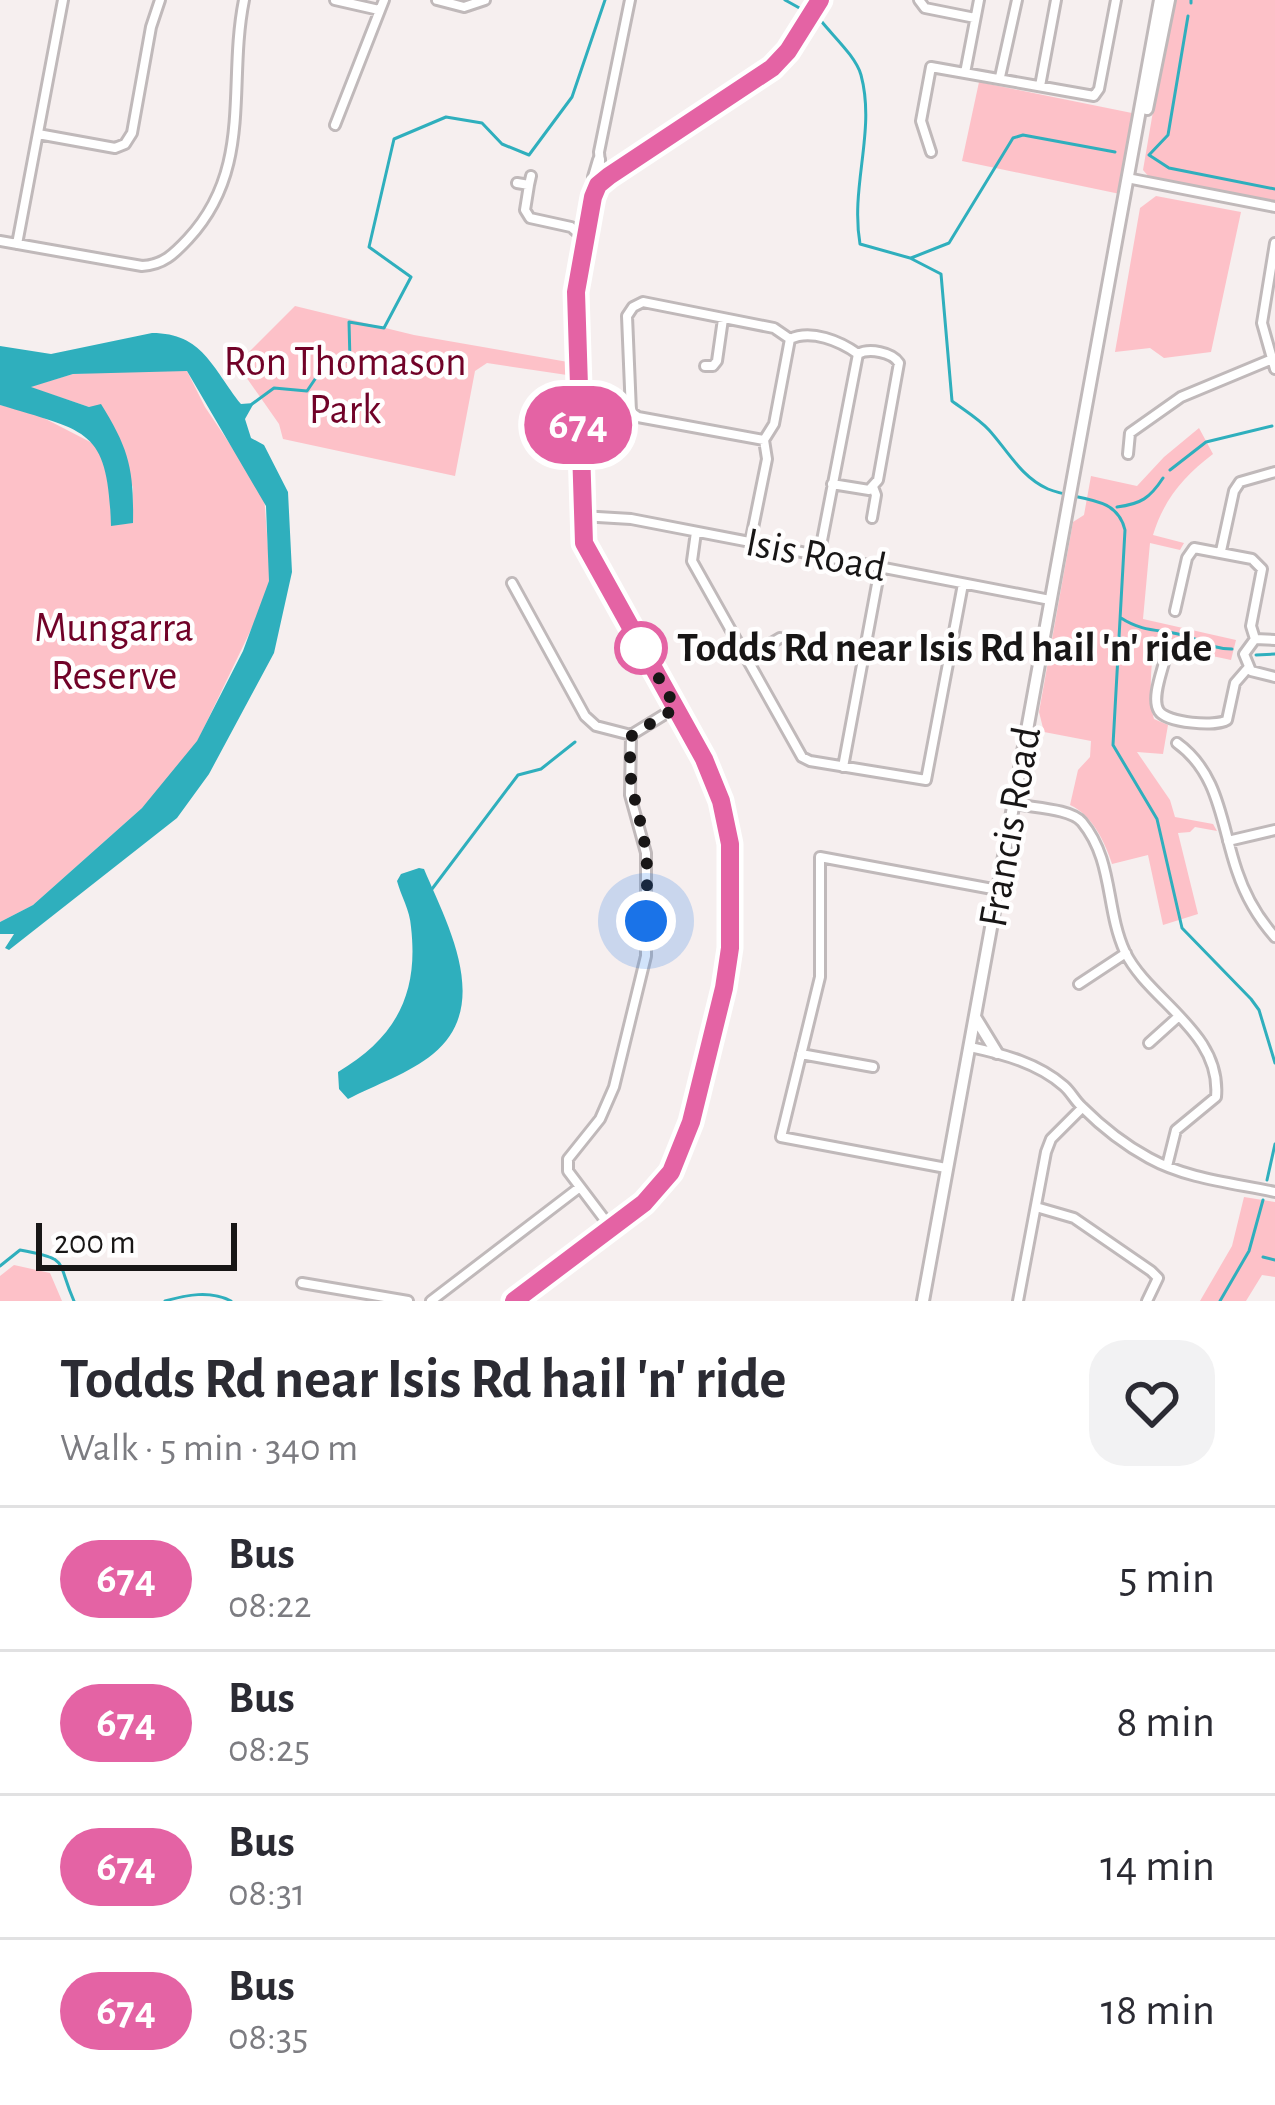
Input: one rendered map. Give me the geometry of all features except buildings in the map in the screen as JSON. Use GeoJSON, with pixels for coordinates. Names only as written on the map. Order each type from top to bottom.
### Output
{"type":"FeatureCollection","features":[{"type":"Feature","properties":{"kind":"street"},"geometry":{"type":"LineString","coordinates":[[17,244],[63,0]]}},
{"type":"Feature","properties":{"kind":"street"},"geometry":{"type":"LineString","coordinates":[[38,134],[115,148],[124,144],[132,133],[160,0]]}},
{"type":"Feature","properties":{"kind":"street"},"geometry":{"type":"LineString","coordinates":[[0,241],[142,266],[166,260],[196,231],[222,192],[238,108],[244,0]]}},
{"type":"Feature","properties":{"kind":"street"},"geometry":{"type":"LineString","coordinates":[[334,125],[381,5],[335,0]]}},
{"type":"Feature","properties":{"kind":"street"},"geometry":{"type":"LineString","coordinates":[[437,0],[464,7],[485,0]]}},
{"type":"Feature","properties":{"kind":"street"},"geometry":{"type":"LineString","coordinates":[[514,1301],[644,1203],[671,1172],[691,1122],[728,965],[727,824],[713,779],[586,552],[581,516],[575,307],[630,0]]}},
{"type":"Feature","properties":{"kind":"street"},"geometry":{"type":"LineString","coordinates":[[596,187],[772,68],[820,0]]}},
{"type":"Feature","properties":{"kind":"street"},"geometry":{"type":"LineString","coordinates":[[919,0],[925,8],[975,18]]}},
{"type":"Feature","properties":{"kind":"street"},"geometry":{"type":"LineString","coordinates":[[965,73],[979,0]]}},
{"type":"Feature","properties":{"kind":"street"},"geometry":{"type":"LineString","coordinates":[[1000,77],[1017,0]]}},
{"type":"Feature","properties":{"kind":"street"},"geometry":{"type":"LineString","coordinates":[[1040,86],[1056,0]]}},
{"type":"Feature","properties":{"kind":"street"},"geometry":{"type":"LineString","coordinates":[[931,152],[921,121],[931,67],[1096,95],[1116,0]]}},
{"type":"Feature","properties":{"kind":"street","name":"Francis Road"},"geometry":{"type":"LineString","coordinates":[[922,1301],[1072,473],[1165,0]]}},
{"type":"Feature","properties":{"kind":"street"},"geometry":{"type":"LineString","coordinates":[[599,160],[609,176]]}},
{"type":"Feature","properties":{"kind":"street"},"geometry":{"type":"LineString","coordinates":[[1130,179],[1275,207]]}},
{"type":"Feature","properties":{"kind":"street"},"geometry":{"type":"LineString","coordinates":[[517,183],[530,181],[528,217],[571,227],[585,238]]}},
{"type":"Feature","properties":{"kind":"street"},"geometry":{"type":"LineString","coordinates":[[571,227],[589,221]]}},
{"type":"Feature","properties":{"kind":"street"},"geometry":{"type":"LineString","coordinates":[[1128,454],[1130,433],[1181,397],[1273,365],[1262,323],[1275,243]]}},
{"type":"Feature","properties":{"kind":"street"},"geometry":{"type":"LineString","coordinates":[[764,440],[638,417],[629,405],[627,316],[643,302],[774,328],[790,339]]}},
{"type":"Feature","properties":{"kind":"street"},"geometry":{"type":"LineString","coordinates":[[1263,304],[1275,306]]}},
{"type":"Feature","properties":{"kind":"street"},"geometry":{"type":"LineString","coordinates":[[718,347],[723,319]]}},
{"type":"Feature","properties":{"kind":"street"},"geometry":{"type":"LineString","coordinates":[[790,339],[802,334],[826,338],[858,354],[890,355],[899,363],[873,488],[872,518]]}},
{"type":"Feature","properties":{"kind":"street"},"geometry":{"type":"LineString","coordinates":[[750,543],[767,459],[764,440],[775,420],[790,339]]}},
{"type":"Feature","properties":{"kind":"street"},"geometry":{"type":"LineString","coordinates":[[819,556],[858,354]]}},
{"type":"Feature","properties":{"kind":"street"},"geometry":{"type":"LineString","coordinates":[[1221,551],[1240,482],[1275,472]]}},
{"type":"Feature","properties":{"kind":"street"},"geometry":{"type":"LineString","coordinates":[[832,484],[873,488]]}},
{"type":"Feature","properties":{"kind":"street","name":"Isis Road"},"geometry":{"type":"LineString","coordinates":[[581,516],[631,520],[1050,600]]}},
{"type":"Feature","properties":{"kind":"street"},"geometry":{"type":"LineString","coordinates":[[697,532],[692,561],[802,757],[842,767],[926,780],[963,584]]}},
{"type":"Feature","properties":{"kind":"street"},"geometry":{"type":"LineString","coordinates":[[1175,611],[1187,558],[1194,548],[1252,559],[1262,569],[1251,626],[1255,639]]}},
{"type":"Feature","properties":{"kind":"street"},"geometry":{"type":"LineString","coordinates":[[842,767],[880,568]]}},
{"type":"Feature","properties":{"kind":"street"},"geometry":{"type":"LineString","coordinates":[[512,583],[585,716],[596,726],[632,735],[676,708]]}},
{"type":"Feature","properties":{"kind":"street"},"geometry":{"type":"LineString","coordinates":[[746,658],[780,638]]}},
{"type":"Feature","properties":{"kind":"street"},"geometry":{"type":"LineString","coordinates":[[1165,659],[1156,700],[1159,710],[1172,718],[1214,726],[1227,720],[1235,683],[1248,668],[1245,649],[1255,639],[1275,640]]}},
{"type":"Feature","properties":{"kind":"street"},"geometry":{"type":"LineString","coordinates":[[1248,668],[1275,676]]}},
{"type":"Feature","properties":{"kind":"street"},"geometry":{"type":"LineString","coordinates":[[611,1228],[568,1172],[568,1159],[600,1119],[614,1087],[646,956],[646,853],[630,795],[632,735]]}},
{"type":"Feature","properties":{"kind":"street"},"geometry":{"type":"LineString","coordinates":[[1177,743],[1208,779],[1243,886],[1275,937]]}},
{"type":"Feature","properties":{"kind":"street"},"geometry":{"type":"LineString","coordinates":[[1015,804],[1071,812],[1079,818],[1101,849],[1126,952],[1206,1050],[1216,1097],[1176,1130],[1167,1166]]}},
{"type":"Feature","properties":{"kind":"street"},"geometry":{"type":"LineString","coordinates":[[1228,841],[1275,830]]}},
{"type":"Feature","properties":{"kind":"street"},"geometry":{"type":"LineString","coordinates":[[947,1168],[781,1137],[820,977],[820,857],[998,890]]}},
{"type":"Feature","properties":{"kind":"street"},"geometry":{"type":"LineString","coordinates":[[1079,984],[1126,952]]}},
{"type":"Feature","properties":{"kind":"street"},"geometry":{"type":"LineString","coordinates":[[1149,1043],[1179,1016]]}},
{"type":"Feature","properties":{"kind":"street"},"geometry":{"type":"LineString","coordinates":[[975,1017],[998,1053]]}},
{"type":"Feature","properties":{"kind":"street"},"geometry":{"type":"LineString","coordinates":[[970,1047],[1044,1072],[1134,1149],[1167,1166],[1275,1192]]}},
{"type":"Feature","properties":{"kind":"street"},"geometry":{"type":"LineString","coordinates":[[801,1054],[873,1067]]}},
{"type":"Feature","properties":{"kind":"street"},"geometry":{"type":"LineString","coordinates":[[1018,1301],[1052,1139],[1082,1108]]}},
{"type":"Feature","properties":{"kind":"street"},"geometry":{"type":"LineString","coordinates":[[431,1301],[580,1187]]}},
{"type":"Feature","properties":{"kind":"street"},"geometry":{"type":"LineString","coordinates":[[1036,1208],[1074,1219],[1151,1271],[1158,1278],[1147,1301]]}},
{"type":"Feature","properties":{"kind":"street"},"geometry":{"type":"LineString","coordinates":[[302,1283],[408,1301]]}},
{"type":"Feature","properties":{"kind":"green space"},"geometry":{"type":"Polygon","coordinates":[[[1172,0],[1275,0],[1275,202],[1150,178],[1143,170],[1172,0]]]}},
{"type":"Feature","properties":{"kind":"green space"},"geometry":{"type":"Polygon","coordinates":[[[979,82],[1132,113],[1120,194],[962,161],[979,82]]]}},
{"type":"Feature","properties":{"kind":"green space"},"geometry":{"type":"Polygon","coordinates":[[[1156,196],[1241,212],[1211,352],[1164,358],[1150,348],[1115,352],[1140,208],[1156,196]]]}},
{"type":"Feature","properties":{"kind":"green space","name":"Ron Thomason Park"},"geometry":{"type":"Polygon","coordinates":[[[295,306],[414,335],[568,362],[567,375],[487,363],[475,371],[455,476],[283,439],[279,424],[237,364],[295,306]]]}},
{"type":"Feature","properties":{"kind":"green space","name":"Mungarra Reserve"},"geometry":{"type":"Polygon","coordinates":[[[187,371],[205,407],[264,495],[271,588],[187,763],[33,905],[0,922],[0,405],[36,414],[98,446],[110,475],[112,525],[132,523],[133,487],[89,407],[29,387],[73,374],[187,371]]]}},
{"type":"Feature","properties":{"kind":"green space"},"geometry":{"type":"Polygon","coordinates":[[[1199,428],[1213,454],[1176,489],[1163,510],[1153,535],[1184,543],[1180,550],[1150,543],[1143,619],[1236,640],[1231,660],[1156,644],[1154,650],[1152,712],[1154,719],[1168,725],[1163,754],[1137,752],[1170,800],[1175,817],[1213,824],[1217,831],[1195,827],[1178,833],[1198,914],[1163,925],[1148,855],[1112,864],[1097,830],[1070,805],[1078,770],[1090,757],[1091,741],[1044,732],[1039,712],[1073,522],[1084,515],[1091,476],[1137,486],[1199,428]]]}},
{"type":"Feature","properties":{"kind":"green space"},"geometry":{"type":"Polygon","coordinates":[[[1244,1197],[1275,1202],[1275,1277],[1262,1275],[1246,1301],[1200,1301],[1232,1246],[1244,1197]]]}},
{"type":"Feature","properties":{"kind":"green space"},"geometry":{"type":"Polygon","coordinates":[[[14,1265],[50,1273],[62,1301],[0,1301],[0,1276],[14,1265]]]}},
{"type":"Feature","properties":{"kind":"water"},"geometry":{"type":"Polygon","coordinates":[[[152,333],[195,346],[241,404],[254,403],[245,419],[251,438],[264,445],[288,492],[292,572],[274,653],[209,774],[177,818],[9,950],[5,948],[14,934],[0,934],[0,922],[33,905],[142,808],[197,741],[243,651],[269,581],[266,506],[187,371],[73,374],[31,387],[89,407],[101,404],[128,460],[133,523],[111,526],[105,470],[87,439],[73,429],[0,405],[0,346],[51,354],[152,333]]]}},
{"type":"Feature","properties":{"kind":"water"},"geometry":{"type":"Polygon","coordinates":[[[424,869],[453,939],[463,988],[460,1012],[451,1034],[433,1054],[348,1099],[339,1089],[338,1072],[375,1045],[406,994],[411,927],[397,881],[401,874],[424,869]]]}},
{"type":"Feature","properties":{"kind":"waterway"},"geometry":{"type":"LineString","coordinates":[[252,404],[274,388],[307,391],[328,360],[350,361],[349,322],[384,328],[411,277],[369,247],[394,139],[446,117],[482,123],[502,144],[529,155],[572,97],[605,0]]}},
{"type":"Feature","properties":{"kind":"waterway"},"geometry":{"type":"LineString","coordinates":[[785,0],[803,10]]}},
{"type":"Feature","properties":{"kind":"waterway"},"geometry":{"type":"LineString","coordinates":[[1188,16],[1168,135],[1149,155],[1169,168],[1275,189]]}},
{"type":"Feature","properties":{"kind":"waterway"},"geometry":{"type":"LineString","coordinates":[[822,22],[854,61],[865,96],[860,244],[910,258],[941,274],[952,401],[985,426],[1038,484],[1105,504],[1121,518],[1125,530],[1113,745],[1157,819],[1182,928],[1259,1010],[1275,1063]]}},
{"type":"Feature","properties":{"kind":"waterway"},"geometry":{"type":"LineString","coordinates":[[911,258],[949,243],[1013,138],[1023,135],[1115,152]]}},
{"type":"Feature","properties":{"kind":"waterway"},"geometry":{"type":"LineString","coordinates":[[1170,470],[1206,442],[1272,426]]}},
{"type":"Feature","properties":{"kind":"waterway"},"geometry":{"type":"LineString","coordinates":[[1117,507],[1144,499],[1163,478]]}},
{"type":"Feature","properties":{"kind":"waterway"},"geometry":{"type":"LineString","coordinates":[[1121,618],[1232,649]]}},
{"type":"Feature","properties":{"kind":"waterway"},"geometry":{"type":"LineString","coordinates":[[1256,655],[1275,654]]}},
{"type":"Feature","properties":{"kind":"waterway"},"geometry":{"type":"LineString","coordinates":[[432,889],[518,775],[541,769],[575,742]]}},
{"type":"Feature","properties":{"kind":"waterway"},"geometry":{"type":"LineString","coordinates":[[1267,1180],[1275,1144]]}},
{"type":"Feature","properties":{"kind":"waterway"},"geometry":{"type":"LineString","coordinates":[[1220,1301],[1249,1251],[1263,1200]]}},
{"type":"Feature","properties":{"kind":"waterway"},"geometry":{"type":"LineString","coordinates":[[0,1266],[20,1250],[47,1256],[59,1264],[74,1301]]}},
{"type":"Feature","properties":{"kind":"waterway"},"geometry":{"type":"LineString","coordinates":[[1263,1257],[1275,1260]]}},
{"type":"Feature","properties":{"kind":"waterway"},"geometry":{"type":"LineString","coordinates":[[165,1301],[190,1295],[231,1301]]}},
{"type":"Feature","properties":{"kind":"bus line","name":"674"},"geometry":{"type":"LineString","coordinates":[[514,1301],[644,1203],[671,1172],[691,1122],[730,948],[730,844],[721,801],[704,759],[584,543],[576,292],[593,197],[609,176],[772,68],[820,0]]}},
{"type":"Feature","properties":{"kind":"place","name":"Todds Rd near Isis Rd hail 'n' ride"},"geometry":{"type":"Point","coordinates":[641,648]}},
{"type":"Feature","properties":{"kind":"route"},"geometry":{"type":"LineString","coordinates":[[641,648],[634,635],[676,708],[632,735],[629,752],[630,795],[646,853],[646,921]]}}]}
